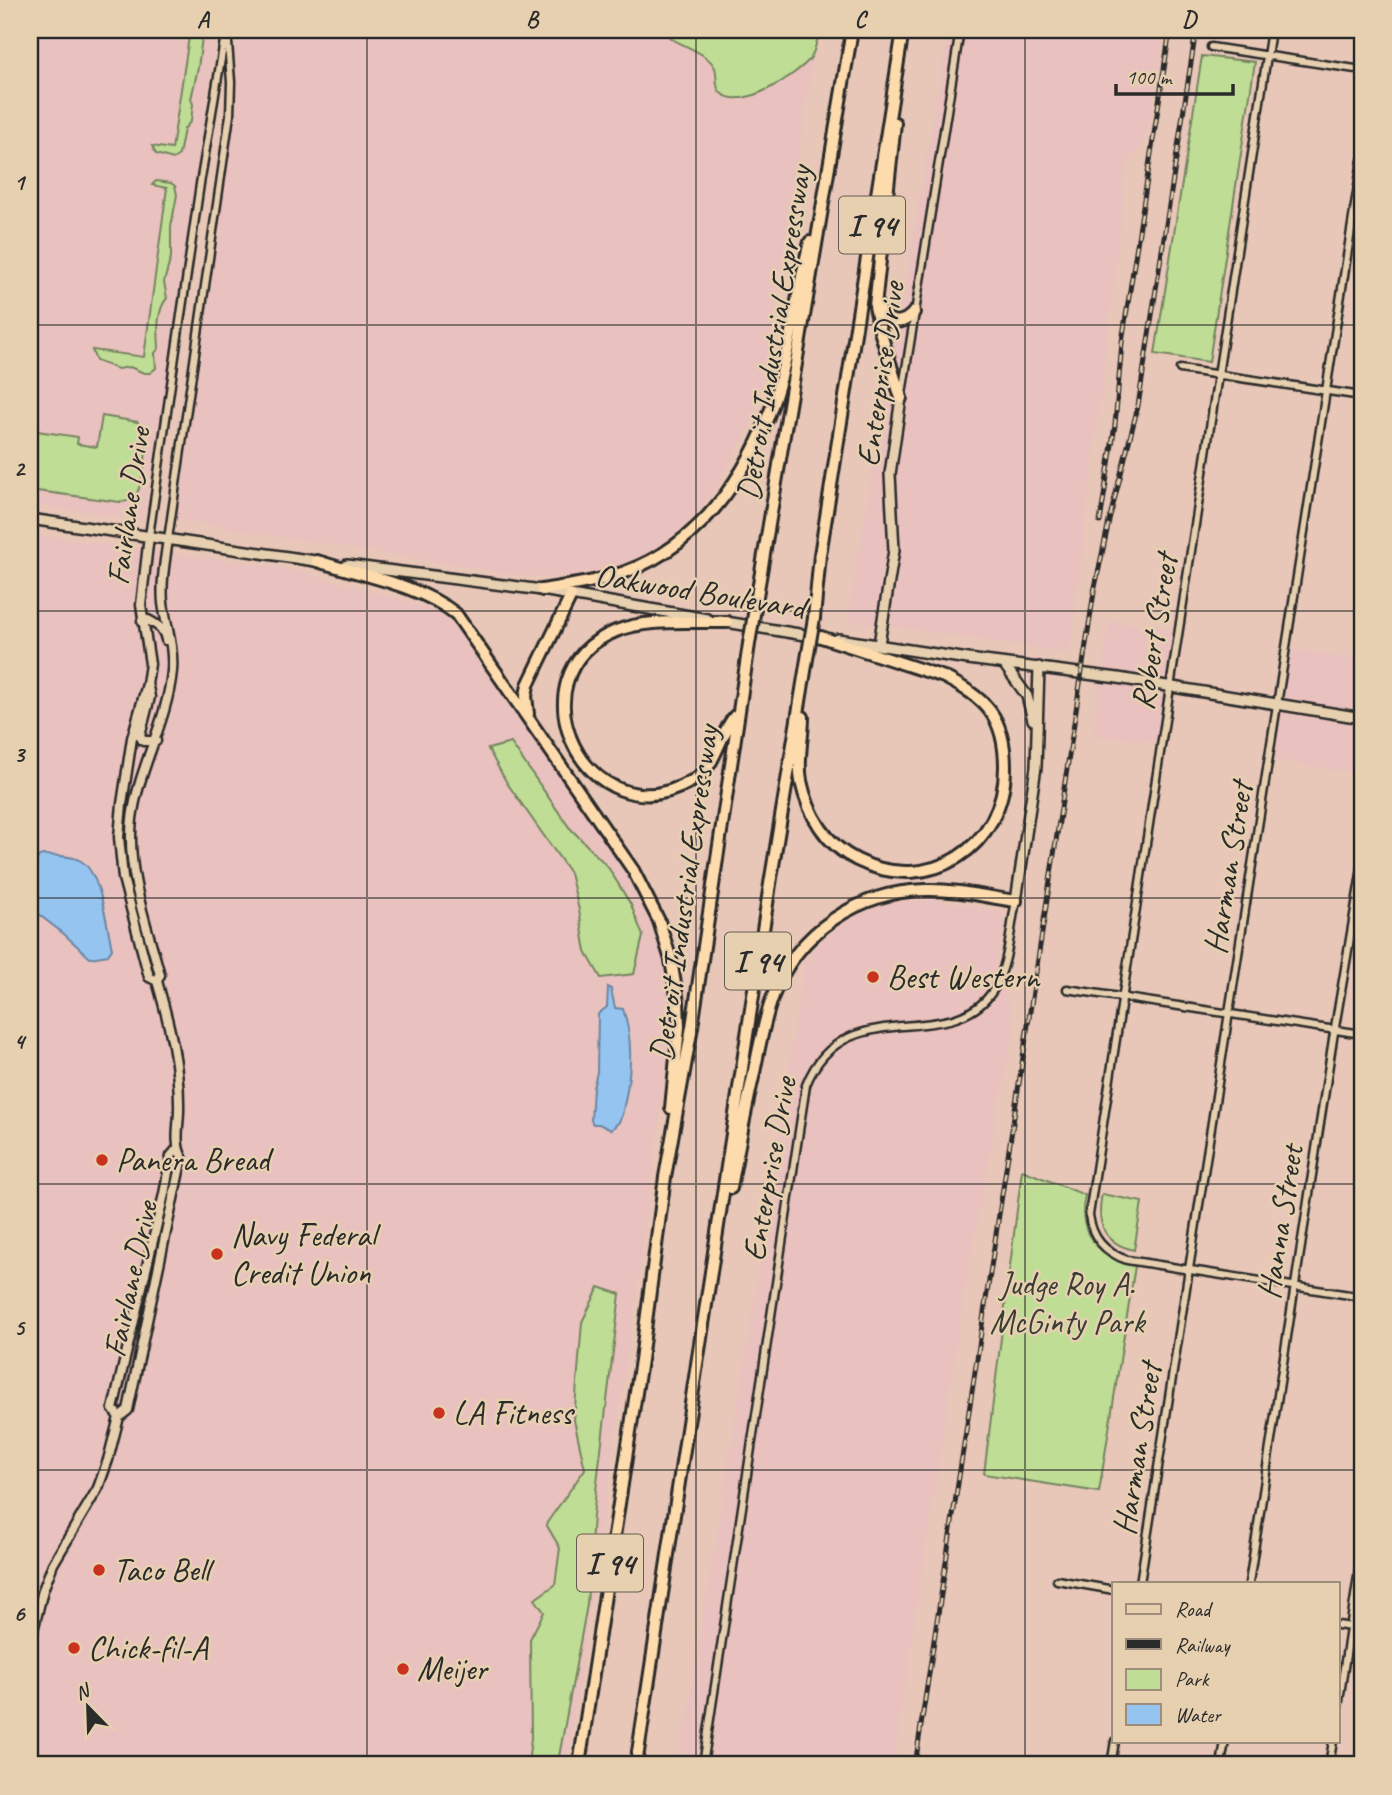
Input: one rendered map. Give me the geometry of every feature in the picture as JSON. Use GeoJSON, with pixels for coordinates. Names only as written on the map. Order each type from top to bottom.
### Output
{"type":"FeatureCollection","features":[{"type":"Feature","properties":{"kind":"highway","name":"Detroit Industrial Expressway"},"geometry":{"type":"LineString","coordinates":[[579,1765],[639,1373],[665,1177],[692,1027],[737,714],[852,30]]}},
{"type":"Feature","properties":{"kind":"highway"},"geometry":{"type":"LineString","coordinates":[[901,398],[880,331],[876,295],[904,30]]}},
{"type":"Feature","properties":{"kind":"highway","name":"I 94"},"geometry":{"type":"LineString","coordinates":[[636,1765],[769,884],[814,618],[820,555],[904,30]]}},
{"type":"Feature","properties":{"kind":"highway"},"geometry":{"type":"LineString","coordinates":[[542,590],[612,576],[648,562],[688,536],[724,498],[755,447],[781,377],[801,274],[824,192]]}},
{"type":"Feature","properties":{"kind":"highway"},"geometry":{"type":"LineString","coordinates":[[876,295],[881,313],[891,321],[903,322],[914,312]]}},
{"type":"Feature","properties":{"kind":"highway"},"geometry":{"type":"LineString","coordinates":[[317,561],[416,592],[447,607],[462,622],[633,870],[666,940],[675,981],[679,1027],[665,1177]]}},
{"type":"Feature","properties":{"kind":"highway"},"geometry":{"type":"LineString","coordinates":[[530,720],[526,696],[528,685],[571,596]]}},
{"type":"Feature","properties":{"kind":"highway"},"geometry":{"type":"LineString","coordinates":[[727,622],[640,625],[618,630],[601,639],[584,654],[572,673],[565,694],[565,719],[573,746],[591,771],[602,780],[622,789],[653,793],[692,782],[701,774],[718,750],[729,723],[737,714]]}},
{"type":"Feature","properties":{"kind":"highway"},"geometry":{"type":"LineString","coordinates":[[802,687],[803,722],[799,764],[806,801],[815,822],[848,856],[881,869],[918,873],[942,866],[962,856],[982,836],[1003,795],[1005,772],[1005,750],[1000,729],[991,712],[962,686],[944,677],[821,638]]}},
{"type":"Feature","properties":{"kind":"highway"},"geometry":{"type":"LineString","coordinates":[[717,1235],[730,1192],[767,1014],[782,976],[804,944],[847,910],[891,894],[945,890],[1016,901]]}},
{"type":"Feature","properties":{"kind":"main road","name":"Enterprise Drive"},"geometry":{"type":"LineString","coordinates":[[879,644],[894,550],[890,474],[901,398]]}},
{"type":"Feature","properties":{"kind":"main road","name":"Oakwood Boulevard"},"geometry":{"type":"LineString","coordinates":[[30,519],[317,561],[542,590],[821,638],[1171,686],[1362,718]]}},
{"type":"Feature","properties":{"kind":"main road"},"geometry":{"type":"LineString","coordinates":[[1004,664],[1027,696],[1036,745]]}},
{"type":"Feature","properties":{"kind":"main road","name":"Enterprise Drive"},"geometry":{"type":"LineString","coordinates":[[1016,901],[1032,802],[1039,667]]}},
{"type":"Feature","properties":{"kind":"street","name":"Fairlane Drive"},"geometry":{"type":"LineString","coordinates":[[157,981],[149,977],[120,862],[120,826],[132,738],[147,684],[149,648],[142,621],[141,591],[200,184],[227,30]]}},
{"type":"Feature","properties":{"kind":"street","name":"Fairlane Drive"},"geometry":{"type":"LineString","coordinates":[[30,1643],[43,1590],[53,1564],[101,1482],[119,1417],[128,1410],[182,1157],[177,1149],[179,1107],[176,1062],[157,981],[160,975],[137,887],[131,842],[132,817],[138,793],[170,691],[172,651],[163,605],[162,583],[230,116],[232,82],[227,30]]}},
{"type":"Feature","properties":{"kind":"street","name":"Enterprise Drive"},"geometry":{"type":"LineString","coordinates":[[901,398],[960,30]]}},
{"type":"Feature","properties":{"kind":"street","name":"Robert Street"},"geometry":{"type":"LineString","coordinates":[[1190,1270],[1116,1256],[1107,1251],[1090,1225],[1089,1202],[1271,30]]}},
{"type":"Feature","properties":{"kind":"street"},"geometry":{"type":"LineString","coordinates":[[1211,47],[1362,70]]}},
{"type":"Feature","properties":{"kind":"street","name":"Harman Street"},"geometry":{"type":"LineString","coordinates":[[1140,1582],[1362,160]]}},
{"type":"Feature","properties":{"kind":"street"},"geometry":{"type":"LineString","coordinates":[[1180,369],[1362,396]]}},
{"type":"Feature","properties":{"kind":"street"},"geometry":{"type":"LineString","coordinates":[[142,621],[148,620],[158,625],[165,634],[170,691]]}},
{"type":"Feature","properties":{"kind":"street"},"geometry":{"type":"LineString","coordinates":[[147,684],[150,697],[140,736],[142,741],[156,741]]}},
{"type":"Feature","properties":{"kind":"street","name":"Hanna Street"},"geometry":{"type":"LineString","coordinates":[[1249,1582],[1362,868]]}},
{"type":"Feature","properties":{"kind":"street","name":"Enterprise Drive"},"geometry":{"type":"LineString","coordinates":[[703,1765],[806,1084],[822,1057],[847,1037],[868,1030],[952,1019],[981,1005],[999,977],[1016,901]]}},
{"type":"Feature","properties":{"kind":"street"},"geometry":{"type":"LineString","coordinates":[[1067,989],[1362,1034]]}},
{"type":"Feature","properties":{"kind":"street","name":"Fairlane Drive"},"geometry":{"type":"LineString","coordinates":[[119,1417],[113,1409],[171,1156],[177,1149]]}},
{"type":"Feature","properties":{"kind":"street"},"geometry":{"type":"LineString","coordinates":[[1190,1270],[1362,1297]]}},
{"type":"Feature","properties":{"kind":"street"},"geometry":{"type":"LineString","coordinates":[[1340,1694],[1362,1550]]}},
{"type":"Feature","properties":{"kind":"street"},"geometry":{"type":"LineString","coordinates":[[1057,1580],[1112,1590]]}},
{"type":"Feature","properties":{"kind":"street"},"geometry":{"type":"LineString","coordinates":[[1340,1625],[1362,1629]]}},
{"type":"Feature","properties":{"kind":"street"},"geometry":{"type":"LineString","coordinates":[[1111,1765],[1115,1742]]}},
{"type":"Feature","properties":{"kind":"street"},"geometry":{"type":"LineString","coordinates":[[1221,1765],[1225,1742]]}},
{"type":"Feature","properties":{"kind":"street"},"geometry":{"type":"LineString","coordinates":[[1329,1765],[1333,1742]]}},
{"type":"Feature","properties":{"kind":"street"},"geometry":{"type":"LineString","coordinates":[[30,1751],[32,1765]]}},
{"type":"Feature","properties":{"kind":"shaded area"},"geometry":{"type":"Polygon","coordinates":[[[30,30],[217,30],[167,386],[142,521],[30,504],[30,30]]]}},
{"type":"Feature","properties":{"kind":"shaded area"},"geometry":{"type":"Polygon","coordinates":[[[234,30],[817,30],[766,371],[749,428],[717,486],[698,513],[668,541],[633,563],[595,574],[558,578],[523,576],[175,520],[230,145],[234,30]]]}},
{"type":"Feature","properties":{"kind":"shaded area"},"geometry":{"type":"Polygon","coordinates":[[[948,30],[1165,30],[1148,135],[1128,163],[1070,653],[847,620],[948,30]]]}},
{"type":"Feature","properties":{"kind":"shaded area"},"geometry":{"type":"Polygon","coordinates":[[[30,534],[292,569],[426,607],[444,616],[464,636],[634,883],[649,911],[667,974],[671,1004],[670,1036],[642,1255],[567,1765],[30,1765],[30,534]]]}},
{"type":"Feature","properties":{"kind":"shaded area"},"geometry":{"type":"Polygon","coordinates":[[[1109,621],[1179,631],[1161,743],[1093,735],[1109,621]]]}},
{"type":"Feature","properties":{"kind":"shaded area"},"geometry":{"type":"Polygon","coordinates":[[[1286,649],[1362,660],[1362,775],[1270,759],[1286,649]]]}},
{"type":"Feature","properties":{"kind":"shaded area"},"geometry":{"type":"Polygon","coordinates":[[[930,898],[1003,912],[1004,929],[994,970],[1007,996],[1015,1021],[968,1270],[893,1765],[679,1765],[764,1239],[804,960],[830,931],[864,911],[897,901],[930,898]]]}},
{"type":"Feature","properties":{"kind":"green space"},"geometry":{"type":"Polygon","coordinates":[[[190,30],[203,30],[191,99],[191,121],[184,129],[179,155],[173,159],[156,154],[152,146],[172,149],[190,30]]]}},
{"type":"Feature","properties":{"kind":"green space"},"geometry":{"type":"Polygon","coordinates":[[[671,30],[820,30],[811,57],[802,67],[768,89],[743,98],[731,98],[720,92],[712,63],[701,54],[670,38],[671,30]]]}},
{"type":"Feature","properties":{"kind":"green space"},"geometry":{"type":"Polygon","coordinates":[[[1202,56],[1255,62],[1209,362],[1155,354],[1202,56]]]}},
{"type":"Feature","properties":{"kind":"green space"},"geometry":{"type":"Polygon","coordinates":[[[156,181],[171,183],[175,186],[177,195],[171,226],[171,257],[164,282],[167,298],[161,309],[159,348],[155,353],[156,368],[150,373],[144,373],[130,367],[118,369],[96,361],[92,350],[144,357],[167,188],[152,185],[156,181]]]}},
{"type":"Feature","properties":{"kind":"green space"},"geometry":{"type":"Polygon","coordinates":[[[102,416],[138,422],[142,431],[146,445],[143,474],[133,498],[120,502],[30,490],[30,430],[78,437],[77,444],[97,447],[102,416]]]}},
{"type":"Feature","properties":{"kind":"green space"},"geometry":{"type":"Polygon","coordinates":[[[511,743],[569,827],[608,867],[631,905],[643,936],[634,974],[601,978],[586,952],[570,873],[507,783],[488,749],[511,743]]]}},
{"type":"Feature","properties":{"kind":"green space","name":"Judge Roy A. McGinty Park"},"geometry":{"type":"Polygon","coordinates":[[[1022,1170],[1085,1195],[1084,1222],[1093,1242],[1111,1257],[1135,1266],[1099,1492],[984,1474],[1022,1170]]]}},
{"type":"Feature","properties":{"kind":"green space"},"geometry":{"type":"Polygon","coordinates":[[[1102,1194],[1142,1202],[1134,1250],[1115,1242],[1104,1230],[1100,1214],[1102,1194]]]}},
{"type":"Feature","properties":{"kind":"green space"},"geometry":{"type":"Polygon","coordinates":[[[599,1287],[620,1294],[593,1515],[587,1605],[558,1762],[556,1765],[528,1765],[531,1738],[530,1639],[544,1612],[535,1599],[555,1585],[560,1548],[546,1524],[585,1469],[574,1420],[582,1322],[599,1287]]]}},
{"type":"Feature","properties":{"kind":"water"},"geometry":{"type":"Polygon","coordinates":[[[39,856],[73,858],[88,867],[98,888],[105,915],[112,949],[108,955],[90,958],[33,910],[30,905],[36,862],[39,856]]]}},
{"type":"Feature","properties":{"kind":"water"},"geometry":{"type":"Polygon","coordinates":[[[608,987],[611,989],[615,1008],[623,1009],[630,1049],[629,1076],[622,1115],[611,1130],[593,1124],[591,1120],[597,1072],[598,1014],[607,1007],[608,987]]]}},
{"type":"Feature","properties":{"kind":"railway"},"geometry":{"type":"LineString","coordinates":[[1100,522],[1115,425],[1122,342],[1170,30]]}},
{"type":"Feature","properties":{"kind":"railway"},"geometry":{"type":"LineString","coordinates":[[915,1765],[1094,592],[1138,406],[1196,30]]}},
{"type":"Feature","properties":{"kind":"place","name":"Best Western"},"geometry":{"type":"Point","coordinates":[873,977]}},
{"type":"Feature","properties":{"kind":"place","name":"Panera Bread"},"geometry":{"type":"Point","coordinates":[102,1160]}},
{"type":"Feature","properties":{"kind":"place","name":"Navy Federal Credit Union"},"geometry":{"type":"Point","coordinates":[217,1254]}},
{"type":"Feature","properties":{"kind":"place","name":"LA Fitness"},"geometry":{"type":"Point","coordinates":[439,1413]}},
{"type":"Feature","properties":{"kind":"place","name":"Taco Bell"},"geometry":{"type":"Point","coordinates":[99,1570]}},
{"type":"Feature","properties":{"kind":"place","name":"Chick-fil-A"},"geometry":{"type":"Point","coordinates":[74,1648]}},
{"type":"Feature","properties":{"kind":"place","name":"Meijer"},"geometry":{"type":"Point","coordinates":[403,1669]}}]}
